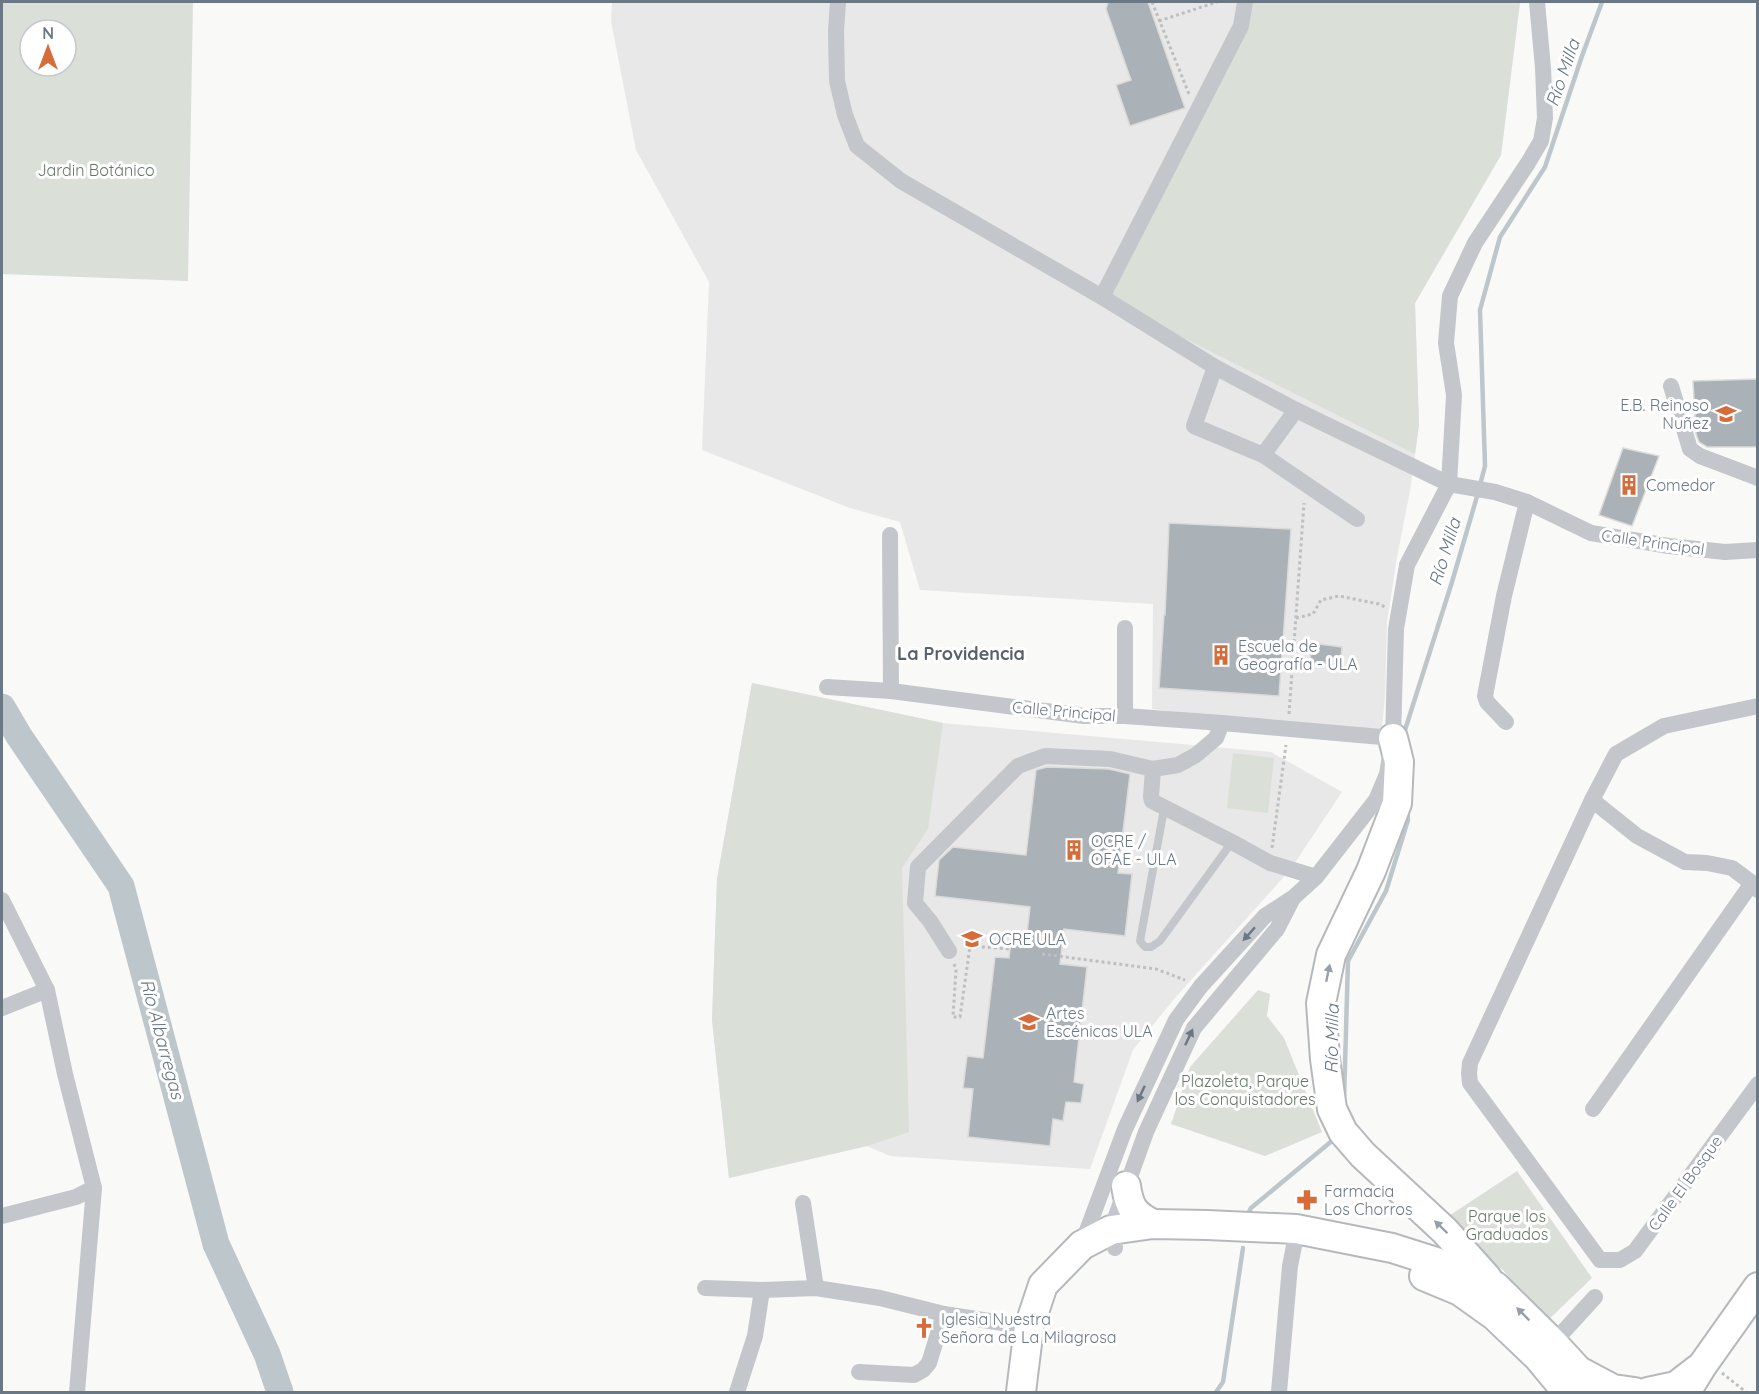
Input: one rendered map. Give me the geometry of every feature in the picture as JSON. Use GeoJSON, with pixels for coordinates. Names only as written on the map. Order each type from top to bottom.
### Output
{"type":"FeatureCollection","features":[{"type":"Feature","properties":{"kind":"highway"},"geometry":{"type":"LineString","coordinates":[[1394,738],[1400,762],[1398,803],[1371,871],[1331,955],[1321,1003],[1325,1059],[1332,1108],[1342,1132],[1363,1155],[1445,1231],[1495,1286],[1553,1343],[1573,1382]]}},
{"type":"Feature","properties":{"kind":"highway"},"geometry":{"type":"LineString","coordinates":[[1126,1186],[1132,1209],[1153,1224]]}},
{"type":"Feature","properties":{"kind":"highway"},"geometry":{"type":"LineString","coordinates":[[1021,1392],[1029,1327],[1043,1285],[1082,1254],[1153,1224],[1296,1229],[1392,1248],[1471,1274],[1495,1286]]}},
{"type":"Feature","properties":{"kind":"highway"},"geometry":{"type":"LineString","coordinates":[[1113,1239],[1132,1243],[1206,1239],[1294,1246],[1342,1253],[1414,1271],[1460,1291],[1495,1316],[1538,1357],[1573,1382],[1598,1392]]}},
{"type":"Feature","properties":{"kind":"highway"},"geometry":{"type":"LineString","coordinates":[[1039,1392],[1044,1334],[1051,1307],[1082,1254]]}},
{"type":"Feature","properties":{"kind":"highway"},"geometry":{"type":"LineString","coordinates":[[1648,1392],[1709,1376],[1758,1287]]}},
{"type":"Feature","properties":{"kind":"highway"},"geometry":{"type":"LineString","coordinates":[[1686,1392],[1709,1376],[1758,1316]]}},
{"type":"Feature","properties":{"kind":"highway"},"geometry":{"type":"LineString","coordinates":[[1573,1382],[1635,1392]]}},
{"type":"Feature","properties":{"kind":"street","name":"Calle Principal"},"geometry":{"type":"LineString","coordinates":[[838,2],[837,81],[845,115],[857,146],[901,182],[1102,297],[1215,367],[1296,410],[1449,484],[1495,492],[1527,502],[1591,533],[1714,551],[1758,550]]}},
{"type":"Feature","properties":{"kind":"street"},"geometry":{"type":"LineString","coordinates":[[1102,297],[1241,26],[1245,2]]}},
{"type":"Feature","properties":{"kind":"street"},"geometry":{"type":"LineString","coordinates":[[1082,1254],[1125,1129],[1176,1020],[1201,986],[1265,915],[1294,897],[1316,877],[1376,800],[1387,774],[1394,738],[1396,629],[1407,565],[1449,484],[1454,395],[1446,343],[1450,296],[1475,243],[1541,141],[1545,118],[1544,68],[1537,2]]}},
{"type":"Feature","properties":{"kind":"street"},"geometry":{"type":"LineString","coordinates":[[1215,367],[1194,426],[1263,455],[1357,519]]}},
{"type":"Feature","properties":{"kind":"street"},"geometry":{"type":"LineString","coordinates":[[1671,386],[1690,449],[1700,456],[1758,478]]}},
{"type":"Feature","properties":{"kind":"street"},"geometry":{"type":"LineString","coordinates":[[1263,455],[1296,410]]}},
{"type":"Feature","properties":{"kind":"street"},"geometry":{"type":"LineString","coordinates":[[1506,722],[1487,702],[1485,696],[1504,596],[1527,502]]}},
{"type":"Feature","properties":{"kind":"street"},"geometry":{"type":"LineString","coordinates":[[890,535],[891,691]]}},
{"type":"Feature","properties":{"kind":"street"},"geometry":{"type":"LineString","coordinates":[[1125,628],[1125,716]]}},
{"type":"Feature","properties":{"kind":"street","name":"Calle Principal"},"geometry":{"type":"LineString","coordinates":[[827,687],[891,691],[1084,716],[1125,716],[1394,738]]}},
{"type":"Feature","properties":{"kind":"street"},"geometry":{"type":"LineString","coordinates":[[1593,1109],[1755,886],[1732,868],[1685,862],[1637,836],[1592,800],[1616,754],[1664,726],[1758,706]]}},
{"type":"Feature","properties":{"kind":"street"},"geometry":{"type":"LineString","coordinates":[[949,951],[930,921],[915,903],[918,867],[1018,766],[1045,756],[1110,759],[1153,769],[1178,765],[1196,755],[1216,738],[1222,723]]}},
{"type":"Feature","properties":{"kind":"street"},"geometry":{"type":"LineString","coordinates":[[1153,769],[1152,801],[1164,809],[1270,863],[1316,877]]}},
{"type":"Feature","properties":{"kind":"street","name":"Calle El Bosque"},"geometry":{"type":"LineString","coordinates":[[1592,800],[1470,1063],[1470,1083],[1600,1260],[1620,1260],[1635,1251],[1758,1084]]}},
{"type":"Feature","properties":{"kind":"street"},"geometry":{"type":"LineString","coordinates":[[1113,1239],[1126,1186],[1146,1132],[1194,1028],[1277,929],[1294,897]]}},
{"type":"Feature","properties":{"kind":"street"},"geometry":{"type":"LineString","coordinates":[[2,900],[47,990],[65,1074],[94,1188],[77,1392]]}},
{"type":"Feature","properties":{"kind":"street"},"geometry":{"type":"LineString","coordinates":[[2,1008],[47,990]]}},
{"type":"Feature","properties":{"kind":"street"},"geometry":{"type":"LineString","coordinates":[[2,1216],[76,1197],[94,1188]]}},
{"type":"Feature","properties":{"kind":"street"},"geometry":{"type":"LineString","coordinates":[[803,1203],[816,1288]]}},
{"type":"Feature","properties":{"kind":"street"},"geometry":{"type":"LineString","coordinates":[[1280,1392],[1290,1266],[1294,1246]]}},
{"type":"Feature","properties":{"kind":"street"},"geometry":{"type":"LineString","coordinates":[[705,1288],[762,1290],[816,1288],[880,1298],[944,1314],[1029,1327]]}},
{"type":"Feature","properties":{"kind":"street"},"geometry":{"type":"LineString","coordinates":[[737,1392],[755,1336],[762,1290]]}},
{"type":"Feature","properties":{"kind":"street"},"geometry":{"type":"LineString","coordinates":[[1553,1343],[1595,1297]]}},
{"type":"Feature","properties":{"kind":"street"},"geometry":{"type":"LineString","coordinates":[[859,1372],[914,1375],[923,1370],[929,1363],[944,1314]]}},
{"type":"Feature","properties":{"kind":"lane"},"geometry":{"type":"LineString","coordinates":[[1164,809],[1140,941],[1145,947],[1151,947],[1160,941],[1232,842]]}},
{"type":"Feature","properties":{"kind":"path"},"geometry":{"type":"LineString","coordinates":[[1159,21],[1217,2]]}},
{"type":"Feature","properties":{"kind":"path"},"geometry":{"type":"LineString","coordinates":[[1296,618],[1313,614],[1321,600],[1339,596],[1379,604],[1398,613]]}},
{"type":"Feature","properties":{"kind":"path"},"geometry":{"type":"LineString","coordinates":[[1270,863],[1288,728]]}},
{"type":"Feature","properties":{"kind":"path"},"geometry":{"type":"LineString","coordinates":[[949,951],[956,970],[953,1017],[960,1017],[970,946],[1010,949]]}},
{"type":"Feature","properties":{"kind":"path"},"geometry":{"type":"LineString","coordinates":[[1042,954],[1156,969],[1201,986]]}},
{"type":"Feature","properties":{"kind":"path"},"geometry":{"type":"LineString","coordinates":[[1709,1376],[1746,1392]]}},
{"type":"Feature","properties":{"kind":"shaded area"},"geometry":{"type":"Polygon","coordinates":[[[612,2],[1520,2],[1501,155],[1415,303],[1419,425],[1387,623],[1385,698],[1381,736],[1152,709],[1153,604],[920,590],[900,522],[850,508],[702,450],[709,282],[636,150],[611,21],[612,2]]]}},
{"type":"Feature","properties":{"kind":"shaded area","name":"OCRE ULA"},"geometry":{"type":"Polygon","coordinates":[[[752,683],[943,723],[1271,752],[1342,792],[1290,870],[1174,999],[1133,1050],[1090,1169],[890,1156],[867,1146],[729,1178],[712,1020],[717,879],[752,683]]]}},
{"type":"Feature","properties":{"kind":"green space","name":"Jardin Botánico"},"geometry":{"type":"Polygon","coordinates":[[[2,2],[193,2],[188,281],[2,274],[2,2]]]}},
{"type":"Feature","properties":{"kind":"green space"},"geometry":{"type":"Polygon","coordinates":[[[1245,2],[1520,2],[1501,155],[1415,303],[1419,425],[1415,454],[1102,297],[1245,2]]]}},
{"type":"Feature","properties":{"kind":"green space"},"geometry":{"type":"Polygon","coordinates":[[[752,683],[943,723],[928,829],[902,868],[909,1132],[867,1146],[729,1178],[712,1020],[717,879],[752,683]]]}},
{"type":"Feature","properties":{"kind":"green space"},"geometry":{"type":"Polygon","coordinates":[[[1233,753],[1274,758],[1268,813],[1227,808],[1233,753]]]}},
{"type":"Feature","properties":{"kind":"green space","name":"Plazoleta, Parque los Conquistadores"},"geometry":{"type":"Polygon","coordinates":[[[1258,990],[1270,994],[1267,1016],[1284,1038],[1322,1132],[1265,1156],[1171,1124],[1190,1067],[1258,990]]]}},
{"type":"Feature","properties":{"kind":"green space","name":"Parque los Graduados"},"geometry":{"type":"Polygon","coordinates":[[[1517,1171],[1592,1278],[1546,1322],[1503,1270],[1435,1225],[1517,1171]]]}},
{"type":"Feature","properties":{"kind":"building"},"geometry":{"type":"Polygon","coordinates":[[[1108,2],[1148,2],[1185,108],[1130,126],[1116,85],[1131,80],[1106,9],[1108,2]]]}},
{"type":"Feature","properties":{"kind":"building","name":"E.B. Reinoso Nuñez"},"geometry":{"type":"Polygon","coordinates":[[[1758,379],[1758,447],[1707,447],[1699,442],[1696,434],[1693,381],[1758,379]]]}},
{"type":"Feature","properties":{"kind":"building","name":"Comedor"},"geometry":{"type":"Polygon","coordinates":[[[1623,448],[1659,456],[1632,526],[1599,515],[1623,448]]]}},
{"type":"Feature","properties":{"kind":"building"},"geometry":{"type":"Polygon","coordinates":[[[1169,523],[1291,529],[1279,696],[1159,688],[1169,523]]]}},
{"type":"Feature","properties":{"kind":"building"},"geometry":{"type":"Polygon","coordinates":[[[1311,643],[1342,647],[1340,666],[1310,663],[1311,643]]]}},
{"type":"Feature","properties":{"kind":"building"},"geometry":{"type":"Polygon","coordinates":[[[1047,767],[1109,769],[1130,774],[1118,873],[1132,874],[1125,936],[1064,929],[1060,964],[1087,967],[1074,1082],[1084,1084],[1081,1103],[1066,1102],[1063,1121],[1053,1119],[1050,1146],[968,1137],[973,1089],[963,1088],[967,1056],[983,1058],[995,957],[1009,958],[1012,931],[1027,933],[1030,907],[935,896],[939,860],[953,847],[1026,855],[1036,770],[1047,767]]]}},
{"type":"Feature","properties":{"kind":"waterway","name":"Río Milla"},"geometry":{"type":"LineString","coordinates":[[1480,485],[1485,466],[1480,310],[1500,237],[1545,167],[1602,2]]}},
{"type":"Feature","properties":{"kind":"waterway","name":"Río Milla"},"geometry":{"type":"LineString","coordinates":[[1405,735],[1478,493]]}},
{"type":"Feature","properties":{"kind":"waterway","name":"Río Albarregas"},"geometry":{"type":"LineString","coordinates":[[2,707],[19,736],[121,886],[216,1244],[267,1354],[280,1392]]}},
{"type":"Feature","properties":{"kind":"waterway","name":"Río Milla"},"geometry":{"type":"LineString","coordinates":[[1344,1100],[1348,961],[1386,891],[1408,820],[1407,809]]}},
{"type":"Feature","properties":{"kind":"waterway","name":"Río Milla"},"geometry":{"type":"LineString","coordinates":[[1246,1218],[1251,1208],[1333,1140]]}},
{"type":"Feature","properties":{"kind":"waterway","name":"Río Milla"},"geometry":{"type":"LineString","coordinates":[[1216,1392],[1223,1382],[1243,1248]]}},
{"type":"Feature","properties":{"kind":"place","name":"E.B. Reinoso Nuñez"},"geometry":{"type":"Point","coordinates":[1726,414]}},
{"type":"Feature","properties":{"kind":"place","name":"Comedor"},"geometry":{"type":"Point","coordinates":[1629,485]}},
{"type":"Feature","properties":{"kind":"place","name":"Escuela de Geografía - ULA"},"geometry":{"type":"Point","coordinates":[1221,655]}},
{"type":"Feature","properties":{"kind":"place","name":"OCRE / OFAE - ULA"},"geometry":{"type":"Point","coordinates":[1074,850]}},
{"type":"Feature","properties":{"kind":"place","name":"OCRE ULA"},"geometry":{"type":"Point","coordinates":[972,939]}},
{"type":"Feature","properties":{"kind":"place","name":"Artes Escénicas ULA"},"geometry":{"type":"Point","coordinates":[1029,1022]}},
{"type":"Feature","properties":{"kind":"place","name":"Farmacia Los Chorros"},"geometry":{"type":"Point","coordinates":[1307,1200]}},
{"type":"Feature","properties":{"kind":"place","name":"Iglesia Nuestra Señora de La Milagrosa"},"geometry":{"type":"Point","coordinates":[924,1328]}},
{"type":"Feature","properties":{"kind":"district","name":"La Providencia"},"geometry":{"type":"Point","coordinates":[961,654]}}]}
